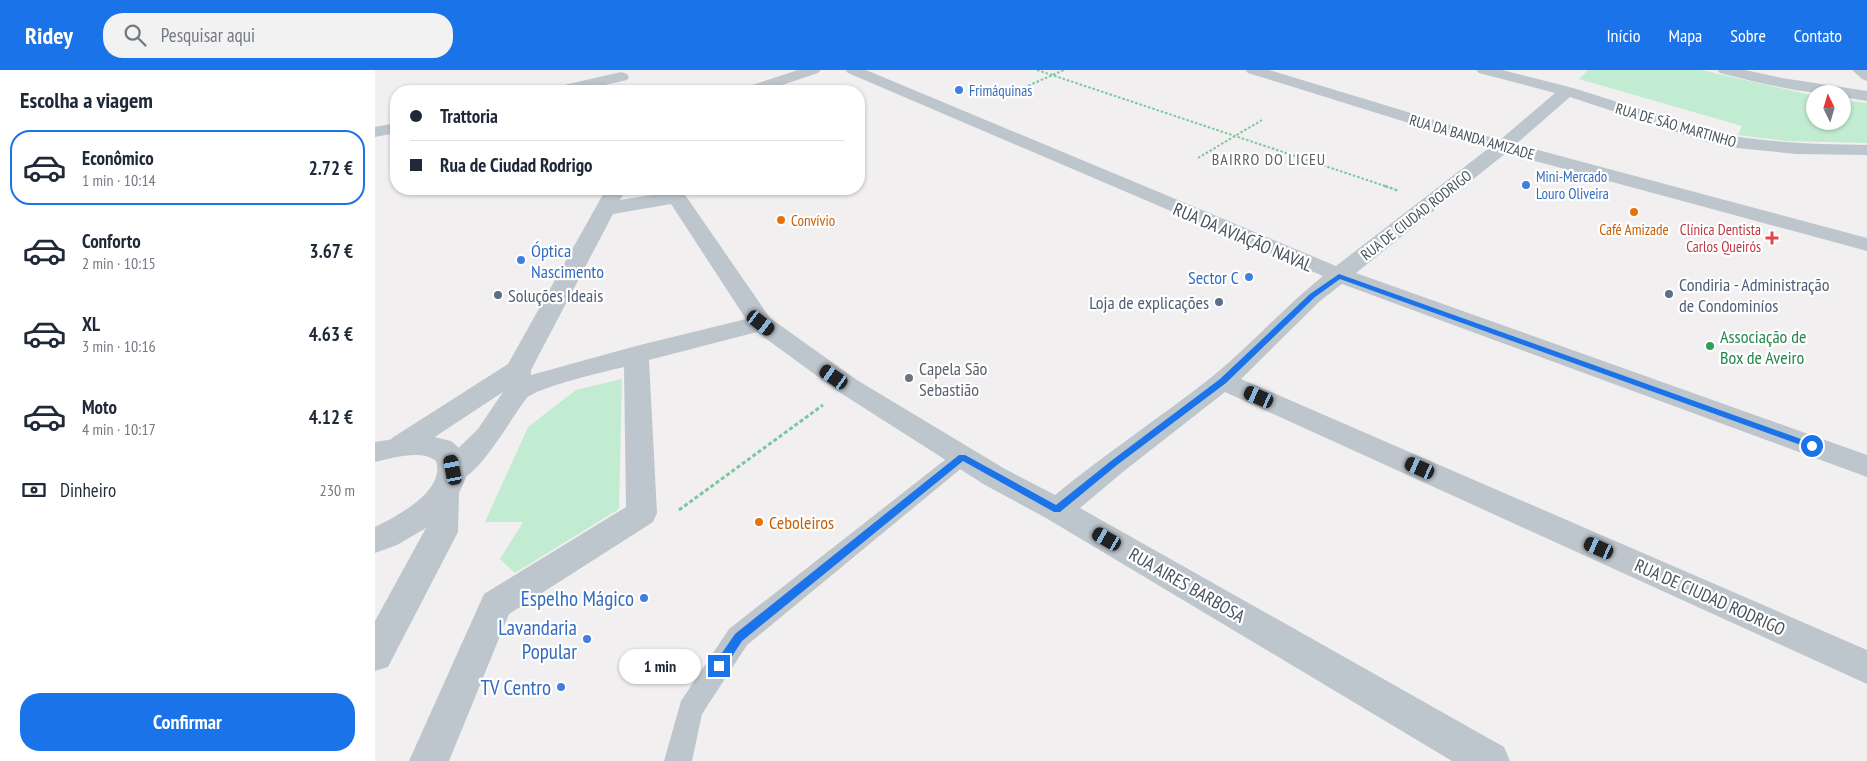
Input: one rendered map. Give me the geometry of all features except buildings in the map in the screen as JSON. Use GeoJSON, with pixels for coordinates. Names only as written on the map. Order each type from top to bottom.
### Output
{"type":"FeatureCollection","features":[{"type":"Feature","properties":{"kind":"street"},"geometry":{"type":"LineString","coordinates":[[767,85],[813,70]]}},
{"type":"Feature","properties":{"kind":"street","name":"RUA DA AVIAÇÃO NAVAL"},"geometry":{"type":"LineString","coordinates":[[853,70],[961,115],[1149,198],[1339,276],[1867,466]]}},
{"type":"Feature","properties":{"kind":"street","name":"RUA DA BANDA AMIZADE"},"geometry":{"type":"LineString","coordinates":[[1253,70],[1502,146],[1867,245]]}},
{"type":"Feature","properties":{"kind":"street","name":"RUA DE SÃO MARTINHO"},"geometry":{"type":"LineString","coordinates":[[1484,70],[1567,91],[1712,138],[1761,147],[1867,150]]}},
{"type":"Feature","properties":{"kind":"street"},"geometry":{"type":"LineString","coordinates":[[1725,70],[1867,96]]}},
{"type":"Feature","properties":{"kind":"street"},"geometry":{"type":"LineString","coordinates":[[1756,70],[1781,79],[1867,89]]}},
{"type":"Feature","properties":{"kind":"street"},"geometry":{"type":"LineString","coordinates":[[1859,70],[1867,76]]}},
{"type":"Feature","properties":{"kind":"street"},"geometry":{"type":"LineString","coordinates":[[579,85],[618,74],[625,85]]}},
{"type":"Feature","properties":{"kind":"street","name":"RUA DE CIUDAD RODRIGO"},"geometry":{"type":"LineString","coordinates":[[1057,510],[1114,463],[1223,381],[1312,296],[1432,203],[1567,91]]}},
{"type":"Feature","properties":{"kind":"street"},"geometry":{"type":"LineString","coordinates":[[375,132],[390,129]]}},
{"type":"Feature","properties":{"kind":"street"},"geometry":{"type":"LineString","coordinates":[[1845,150],[1867,166]]}},
{"type":"Feature","properties":{"kind":"street"},"geometry":{"type":"LineString","coordinates":[[375,540],[408,524],[429,508],[449,481],[488,436],[613,195]]}},
{"type":"Feature","properties":{"kind":"street"},"geometry":{"type":"LineString","coordinates":[[605,209],[664,195]]}},
{"type":"Feature","properties":{"kind":"street","name":"RUA AIRES BARBOSA"},"geometry":{"type":"LineString","coordinates":[[674,195],[761,323],[848,386],[962,457],[1490,761]]}},
{"type":"Feature","properties":{"kind":"street"},"geometry":{"type":"LineString","coordinates":[[402,446],[518,380],[555,376],[761,323]]}},
{"type":"Feature","properties":{"kind":"street"},"geometry":{"type":"LineString","coordinates":[[429,761],[497,604],[642,513],[636,354]]}},
{"type":"Feature","properties":{"kind":"street","name":"RUA DE CIUDAD RODRIGO"},"geometry":{"type":"LineString","coordinates":[[1223,381],[1867,667]]}},
{"type":"Feature","properties":{"kind":"street"},"geometry":{"type":"LineString","coordinates":[[375,452],[402,446],[424,445],[441,449],[451,458],[442,532],[375,655]]}},
{"type":"Feature","properties":{"kind":"lane"},"geometry":{"type":"LineString","coordinates":[[678,761],[690,710],[739,637],[962,457]]}},
{"type":"Feature","properties":{"kind":"path"},"geometry":{"type":"LineString","coordinates":[[1037,70],[1432,203]]}},
{"type":"Feature","properties":{"kind":"path"},"geometry":{"type":"LineString","coordinates":[[1016,91],[1064,70]]}},
{"type":"Feature","properties":{"kind":"path"},"geometry":{"type":"LineString","coordinates":[[1198,158],[1263,120]]}},
{"type":"Feature","properties":{"kind":"path"},"geometry":{"type":"LineString","coordinates":[[642,513],[673,515],[848,386]]}},
{"type":"Feature","properties":{"kind":"green space"},"geometry":{"type":"Polygon","coordinates":[[[1588,70],[1701,70],[1806,94],[1806,130],[1851,130],[1851,101],[1867,103],[1867,143],[1785,141],[1738,135],[1742,126],[1579,79],[1588,70]]]}},
{"type":"Feature","properties":{"kind":"green space"},"geometry":{"type":"Polygon","coordinates":[[[622,379],[619,509],[515,573],[500,559],[523,522],[485,522],[528,427],[576,390],[622,379]]]}},
{"type":"Feature","properties":{"kind":"place","name":"Frimáquinas"},"geometry":{"type":"Point","coordinates":[959,90]}},
{"type":"Feature","properties":{"kind":"place","name":"Mini-Mercado Louro Oliveira"},"geometry":{"type":"Point","coordinates":[1526,185]}},
{"type":"Feature","properties":{"kind":"place","name":"Café Amizade"},"geometry":{"type":"Point","coordinates":[1634,212]}},
{"type":"Feature","properties":{"kind":"place","name":"Convívio"},"geometry":{"type":"Point","coordinates":[781,220]}},
{"type":"Feature","properties":{"kind":"place","name":"Clínica Dentista Carlos Queirós"},"geometry":{"type":"Point","coordinates":[1772,238]}},
{"type":"Feature","properties":{"kind":"place","name":"Óptica Nascimento"},"geometry":{"type":"Point","coordinates":[521,260]}},
{"type":"Feature","properties":{"kind":"place","name":"Sector C"},"geometry":{"type":"Point","coordinates":[1249,277]}},
{"type":"Feature","properties":{"kind":"place","name":"Condiria - Administração de Condominíos"},"geometry":{"type":"Point","coordinates":[1669,294]}},
{"type":"Feature","properties":{"kind":"place","name":"Soluções Ideais"},"geometry":{"type":"Point","coordinates":[498,295]}},
{"type":"Feature","properties":{"kind":"place","name":"Loja de explicações"},"geometry":{"type":"Point","coordinates":[1219,302]}},
{"type":"Feature","properties":{"kind":"place","name":"Associação de Box de Aveiro"},"geometry":{"type":"Point","coordinates":[1710,346]}},
{"type":"Feature","properties":{"kind":"place","name":"Capela São Sebastião"},"geometry":{"type":"Point","coordinates":[909,378]}},
{"type":"Feature","properties":{"kind":"place","name":"Ceboleiros"},"geometry":{"type":"Point","coordinates":[759,522]}},
{"type":"Feature","properties":{"kind":"place","name":"Espelho Mágico"},"geometry":{"type":"Point","coordinates":[644,598]}},
{"type":"Feature","properties":{"kind":"place","name":"Lavandaria Popular"},"geometry":{"type":"Point","coordinates":[587,639]}},
{"type":"Feature","properties":{"kind":"place","name":"TV Centro"},"geometry":{"type":"Point","coordinates":[561,687]}},
{"type":"Feature","properties":{"kind":"district","name":"BAIRRO DO LICEU"},"geometry":{"type":"Point","coordinates":[1269,159]}},
{"type":"Feature","properties":{"kind":"route"},"geometry":{"type":"LineString","coordinates":[[719,666],[739,637],[962,457],[1057,510],[1114,463],[1223,381],[1312,296],[1339,276],[1812,446]]}}]}
